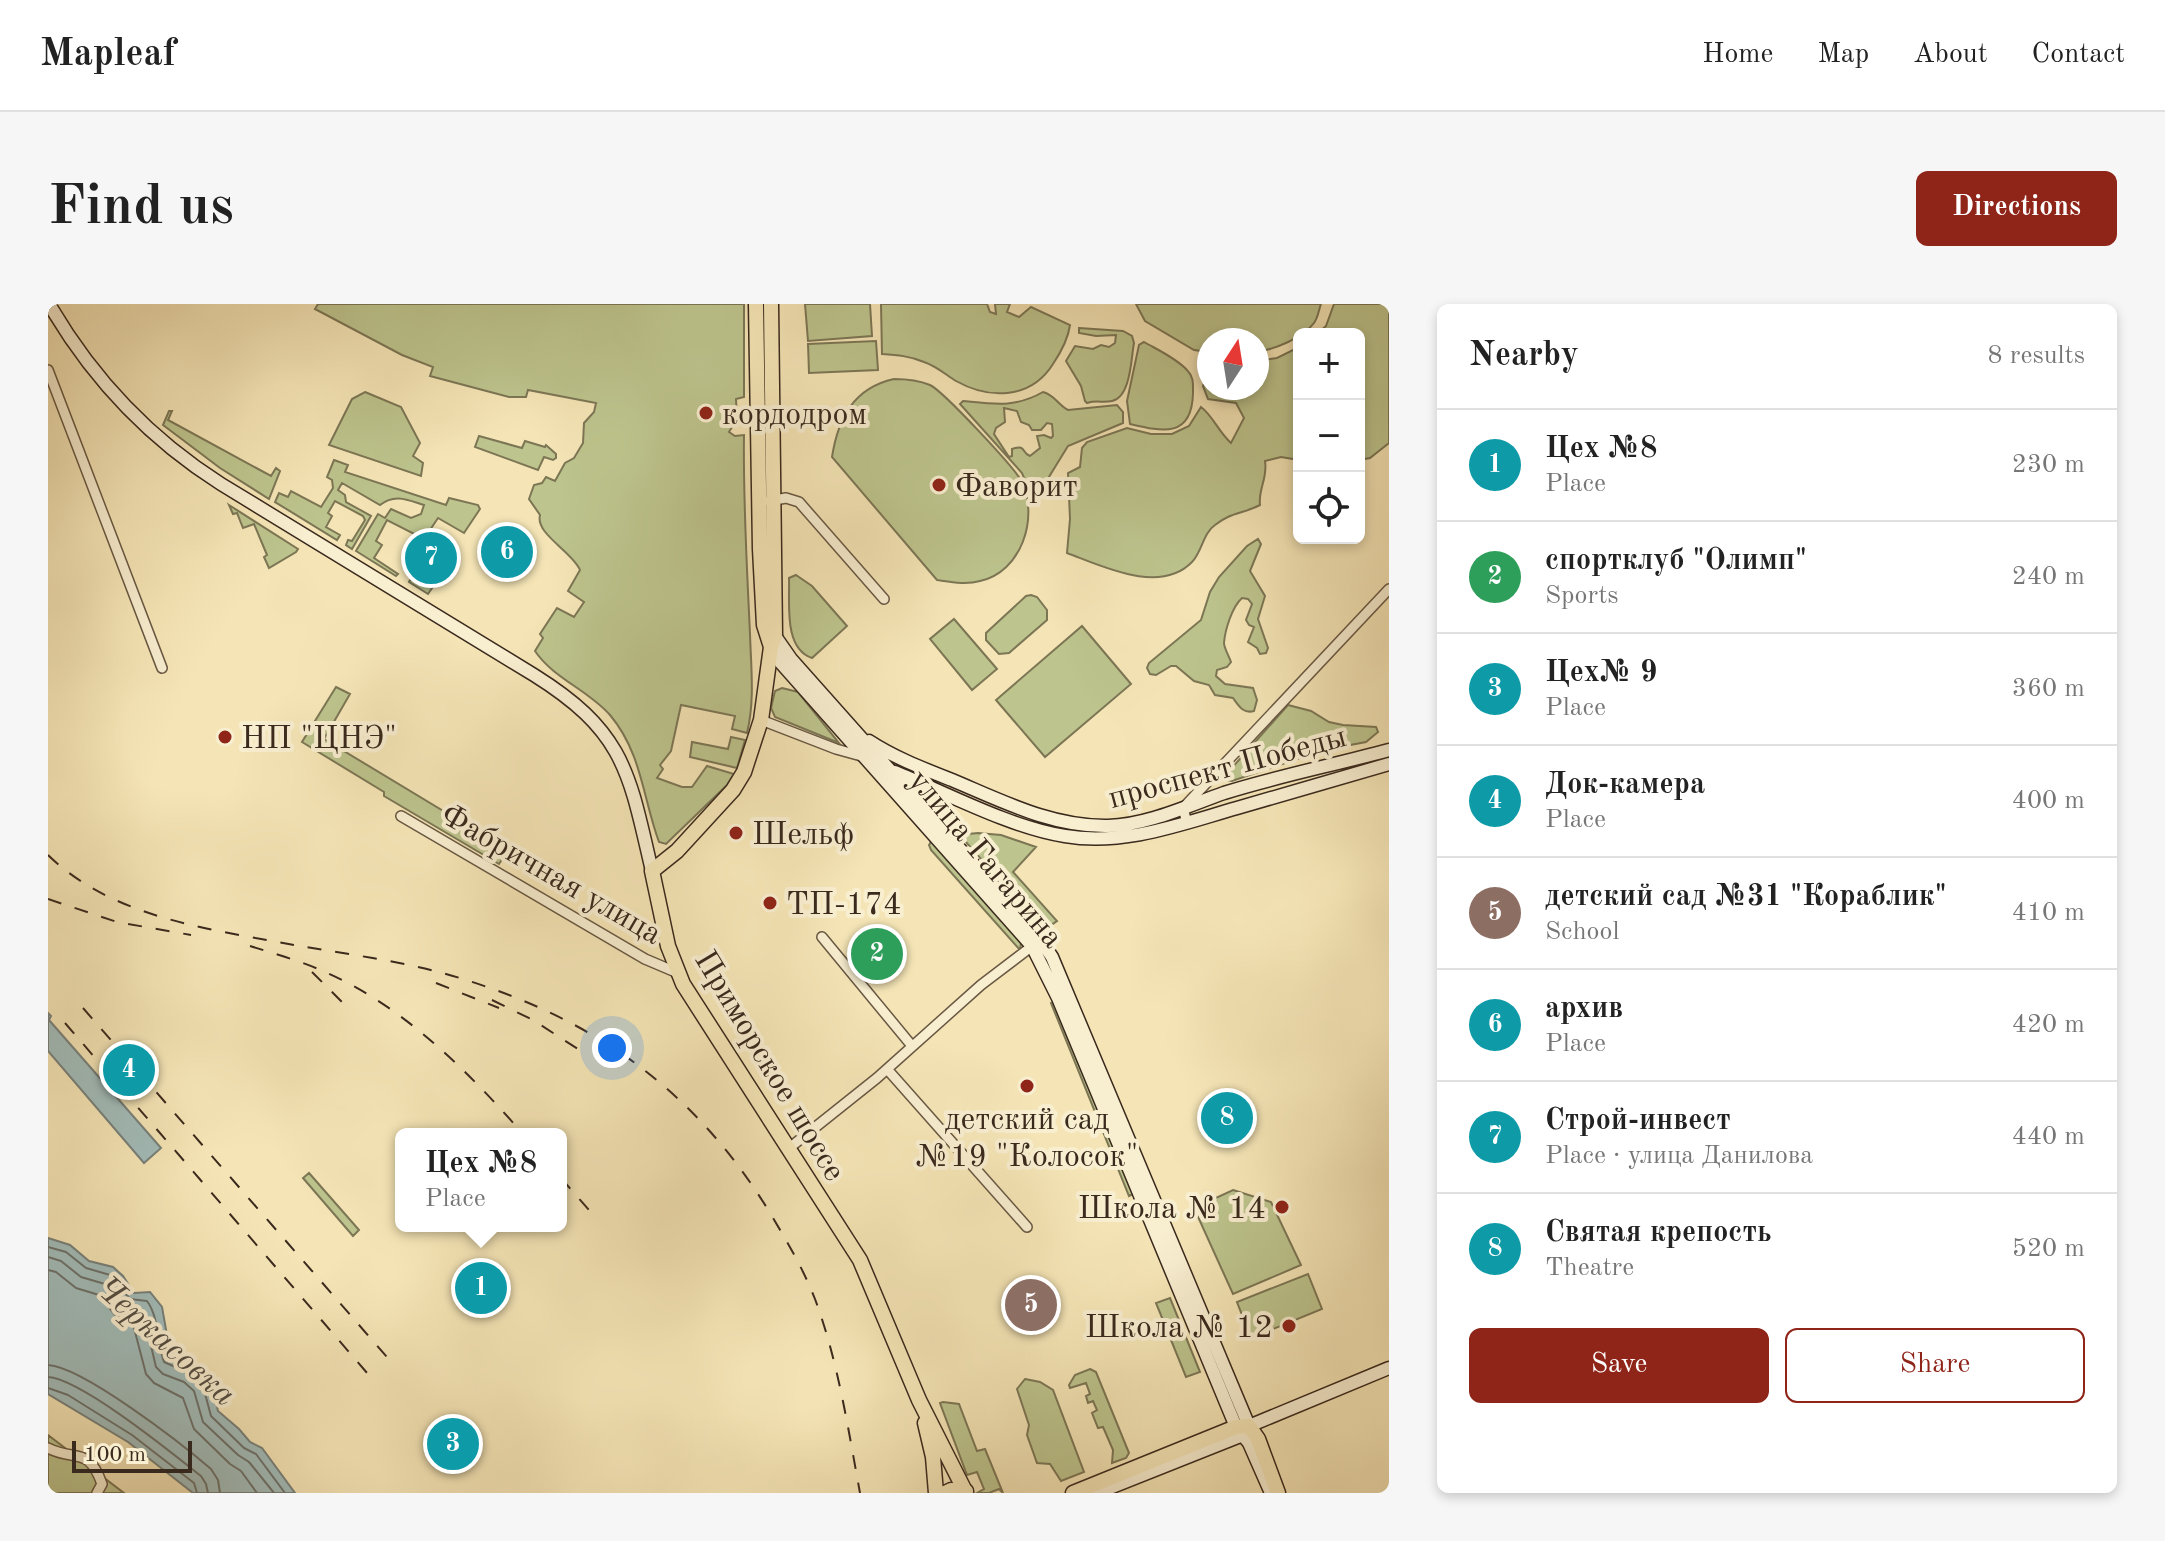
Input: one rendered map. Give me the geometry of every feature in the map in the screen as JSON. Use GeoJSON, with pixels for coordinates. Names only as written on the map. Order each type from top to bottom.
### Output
{"type":"FeatureCollection","features":[{"type":"Feature","properties":{"kind":"main road"},"geometry":{"type":"LineString","coordinates":[[652,871],[677,851],[733,790],[750,759],[761,720],[773,641],[756,304]]}},
{"type":"Feature","properties":{"kind":"main road"},"geometry":{"type":"LineString","coordinates":[[766,501],[771,304]]}},
{"type":"Feature","properties":{"kind":"main road","name":"Приморское шоссе"},"geometry":{"type":"LineString","coordinates":[[652,871],[663,926],[678,973],[860,1260],[919,1400],[966,1492]]}},
{"type":"Feature","properties":{"kind":"main road","name":"Приморское шоссе"},"geometry":{"type":"LineString","coordinates":[[919,1400],[933,1457],[936,1493]]}},
{"type":"Feature","properties":{"kind":"main road"},"geometry":{"type":"LineString","coordinates":[[1073,1493],[1242,1429]]}},
{"type":"Feature","properties":{"kind":"main road","name":"улица Гагарина"},"geometry":{"type":"LineString","coordinates":[[1242,1429],[1258,1439],[1278,1493]]}},
{"type":"Feature","properties":{"kind":"main road"},"geometry":{"type":"LineString","coordinates":[[945,1493],[957,1489],[966,1492]]}},
{"type":"Feature","properties":{"kind":"street"},"geometry":{"type":"LineString","coordinates":[[51,308],[114,394],[181,457],[581,707],[599,726],[628,773],[652,871]]}},
{"type":"Feature","properties":{"kind":"street"},"geometry":{"type":"LineString","coordinates":[[48,370],[162,668]]}},
{"type":"Feature","properties":{"kind":"street"},"geometry":{"type":"LineString","coordinates":[[766,501],[786,498],[799,502],[884,599]]}},
{"type":"Feature","properties":{"kind":"street"},"geometry":{"type":"LineString","coordinates":[[1187,823],[1183,808],[1389,589]]}},
{"type":"Feature","properties":{"kind":"street","name":"улица Гагарина"},"geometry":{"type":"LineString","coordinates":[[773,641],[857,733],[889,777],[1036,943]]}},
{"type":"Feature","properties":{"kind":"street","name":"улица Гагарина"},"geometry":{"type":"LineString","coordinates":[[773,641],[781,663],[865,757]]}},
{"type":"Feature","properties":{"kind":"street"},"geometry":{"type":"LineString","coordinates":[[761,720],[865,757]]}},
{"type":"Feature","properties":{"kind":"street","name":"проспект Победы"},"geometry":{"type":"LineString","coordinates":[[857,733],[899,758],[1028,811],[1069,822],[1096,825],[1125,824],[1389,750]]}},
{"type":"Feature","properties":{"kind":"street","name":"проспект Победы"},"geometry":{"type":"LineString","coordinates":[[865,757],[889,777],[942,792],[1022,825],[1068,837],[1100,840],[1187,823],[1389,764]]}},
{"type":"Feature","properties":{"kind":"street"},"geometry":{"type":"LineString","coordinates":[[889,777],[894,760],[899,758]]}},
{"type":"Feature","properties":{"kind":"street","name":"улица Гагарина"},"geometry":{"type":"LineString","coordinates":[[889,777],[928,812],[1036,943],[1271,1493]]}},
{"type":"Feature","properties":{"kind":"street"},"geometry":{"type":"LineString","coordinates":[[928,812],[932,799],[942,792]]}},
{"type":"Feature","properties":{"kind":"street","name":"Фабричная улица"},"geometry":{"type":"LineString","coordinates":[[401,816],[645,959],[678,973]]}},
{"type":"Feature","properties":{"kind":"street"},"geometry":{"type":"LineString","coordinates":[[822,937],[912,1046]]}},
{"type":"Feature","properties":{"kind":"street"},"geometry":{"type":"LineString","coordinates":[[788,1149],[887,1069],[981,985],[1036,943]]}},
{"type":"Feature","properties":{"kind":"street"},"geometry":{"type":"LineString","coordinates":[[887,1069],[1027,1227]]}},
{"type":"Feature","properties":{"kind":"street"},"geometry":{"type":"LineString","coordinates":[[1097,1493],[1389,1368]]}},
{"type":"Feature","properties":{"kind":"street"},"geometry":{"type":"LineString","coordinates":[[48,1448],[55,1452],[79,1454],[96,1467],[102,1484],[97,1493]]}},
{"type":"Feature","properties":{"kind":"green space"},"geometry":{"type":"Polygon","coordinates":[[[318,304],[744,304],[744,397],[736,399],[737,419],[729,432],[735,436],[744,435],[751,708],[747,733],[732,729],[735,716],[681,705],[671,751],[660,765],[663,769],[657,778],[682,787],[692,787],[707,766],[734,774],[727,785],[666,844],[659,842],[635,761],[621,730],[601,706],[551,669],[535,651],[543,638],[540,634],[557,608],[574,617],[584,602],[568,591],[580,570],[543,529],[540,515],[529,499],[534,485],[542,483],[546,477],[555,481],[565,463],[574,458],[583,443],[584,423],[594,412],[596,403],[528,390],[526,397],[509,397],[430,376],[433,367],[402,355],[315,309],[318,304]]]}},
{"type":"Feature","properties":{"kind":"green space"},"geometry":{"type":"Polygon","coordinates":[[[805,304],[870,304],[872,336],[808,341],[805,304]]]}},
{"type":"Feature","properties":{"kind":"green space"},"geometry":{"type":"Polygon","coordinates":[[[881,304],[987,304],[990,312],[996,314],[995,304],[1010,304],[1007,312],[1019,317],[1031,307],[1070,325],[1061,350],[1044,376],[1022,390],[996,393],[969,387],[919,360],[882,354],[881,304]]]}},
{"type":"Feature","properties":{"kind":"green space"},"geometry":{"type":"Polygon","coordinates":[[[1136,304],[1321,304],[1314,323],[1308,328],[1293,328],[1293,339],[1269,349],[1269,328],[1197,328],[1197,350],[1145,321],[1136,304]]]}},
{"type":"Feature","properties":{"kind":"green space"},"geometry":{"type":"Polygon","coordinates":[[[1334,304],[1389,304],[1389,443],[1370,458],[1365,459],[1365,328],[1324,328],[1334,304]]]}},
{"type":"Feature","properties":{"kind":"green space"},"geometry":{"type":"Polygon","coordinates":[[[1079,328],[1123,331],[1132,336],[1134,343],[1127,385],[1118,398],[1109,402],[1085,401],[1081,386],[1066,361],[1075,346],[1093,349],[1101,345],[1109,347],[1115,343],[1116,335],[1079,333],[1079,328]]]}},
{"type":"Feature","properties":{"kind":"green space"},"geometry":{"type":"Polygon","coordinates":[[[876,341],[878,370],[809,373],[808,344],[876,341]]]}},
{"type":"Feature","properties":{"kind":"green space"},"geometry":{"type":"Polygon","coordinates":[[[1144,342],[1178,362],[1192,378],[1191,408],[1187,418],[1174,428],[1164,430],[1130,424],[1127,401],[1139,345],[1144,342]]]}},
{"type":"Feature","properties":{"kind":"green space"},"geometry":{"type":"Polygon","coordinates":[[[1293,350],[1293,459],[1281,457],[1265,461],[1260,505],[1215,525],[1192,562],[1179,572],[1164,576],[1131,575],[1067,553],[1070,519],[1068,473],[1080,467],[1082,448],[1087,442],[1127,428],[1151,434],[1172,434],[1189,426],[1201,407],[1231,443],[1244,418],[1236,403],[1215,400],[1269,400],[1269,359],[1293,350]]]}},
{"type":"Feature","properties":{"kind":"green space","name":"Фаворит"},"geometry":{"type":"Polygon","coordinates":[[[894,379],[921,382],[938,391],[994,447],[1022,482],[1028,512],[1023,542],[1006,567],[994,576],[969,583],[937,580],[832,457],[838,430],[850,407],[868,390],[894,379]]]}},
{"type":"Feature","properties":{"kind":"green space"},"geometry":{"type":"Polygon","coordinates":[[[365,392],[401,407],[420,443],[413,456],[423,463],[421,476],[329,445],[352,399],[365,392]]]}},
{"type":"Feature","properties":{"kind":"green space"},"geometry":{"type":"Polygon","coordinates":[[[1047,393],[1068,410],[1117,405],[1123,412],[1123,423],[1068,446],[1040,496],[1033,499],[1022,473],[960,404],[963,401],[1004,404],[1047,393]],[[1004,408],[1005,422],[996,428],[994,434],[1009,457],[1012,456],[1012,449],[1020,448],[1030,456],[1040,448],[1037,436],[1053,436],[1052,424],[1047,423],[1041,430],[1032,430],[1021,422],[1017,411],[1004,408]]]}},
{"type":"Feature","properties":{"kind":"green space"},"geometry":{"type":"Polygon","coordinates":[[[169,411],[172,411],[168,420],[271,476],[276,468],[280,471],[269,499],[220,468],[163,425],[169,411]]]}},
{"type":"Feature","properties":{"kind":"green space"},"geometry":{"type":"Polygon","coordinates":[[[479,436],[522,448],[525,441],[546,445],[556,454],[556,458],[544,457],[538,470],[475,447],[479,436]]]}},
{"type":"Feature","properties":{"kind":"green space"},"geometry":{"type":"Polygon","coordinates":[[[334,460],[348,465],[345,472],[446,505],[449,498],[478,505],[480,509],[464,533],[438,518],[424,539],[387,520],[376,541],[382,545],[374,558],[398,574],[396,576],[356,551],[378,514],[385,518],[391,509],[411,518],[421,514],[424,505],[396,498],[380,505],[342,483],[338,490],[345,495],[346,502],[371,516],[352,549],[346,545],[365,520],[363,516],[335,501],[328,513],[332,516],[326,527],[340,535],[337,540],[275,502],[279,493],[288,497],[291,491],[321,507],[333,488],[332,480],[327,477],[334,460]]]}},
{"type":"Feature","properties":{"kind":"green space"},"geometry":{"type":"Polygon","coordinates":[[[229,505],[298,549],[296,552],[269,568],[254,524],[243,528],[237,513],[233,514],[229,505]]]}},
{"type":"Feature","properties":{"kind":"green space"},"geometry":{"type":"Polygon","coordinates":[[[1258,539],[1261,544],[1250,571],[1265,596],[1258,619],[1268,648],[1266,653],[1260,654],[1248,642],[1254,627],[1246,620],[1252,604],[1242,598],[1227,625],[1224,645],[1231,662],[1217,670],[1216,676],[1225,684],[1253,688],[1257,700],[1254,711],[1250,712],[1233,698],[1215,695],[1209,685],[1194,681],[1176,666],[1156,675],[1150,674],[1147,668],[1149,663],[1201,620],[1210,592],[1219,577],[1247,546],[1258,539]]]}},
{"type":"Feature","properties":{"kind":"green space"},"geometry":{"type":"Polygon","coordinates":[[[443,550],[451,560],[428,594],[409,582],[418,566],[430,573],[443,550]]]}},
{"type":"Feature","properties":{"kind":"green space"},"geometry":{"type":"Polygon","coordinates":[[[796,575],[812,586],[847,626],[812,658],[796,645],[792,635],[789,578],[796,575]]]}},
{"type":"Feature","properties":{"kind":"green space"},"geometry":{"type":"Polygon","coordinates":[[[1026,596],[1037,597],[1047,610],[1047,620],[1009,653],[999,654],[986,640],[986,633],[1026,596]]]}},
{"type":"Feature","properties":{"kind":"green space"},"geometry":{"type":"Polygon","coordinates":[[[954,619],[997,669],[972,690],[930,639],[954,619]]]}},
{"type":"Feature","properties":{"kind":"green space"},"geometry":{"type":"Polygon","coordinates":[[[1082,626],[1131,684],[1045,757],[996,700],[1082,626]]]}},
{"type":"Feature","properties":{"kind":"green space"},"geometry":{"type":"Polygon","coordinates":[[[336,687],[350,694],[324,739],[508,850],[499,864],[384,796],[384,792],[302,742],[336,687]]]}},
{"type":"Feature","properties":{"kind":"green space"},"geometry":{"type":"Polygon","coordinates":[[[782,688],[798,692],[839,743],[775,717],[771,708],[775,691],[782,688]]]}},
{"type":"Feature","properties":{"kind":"green space"},"geometry":{"type":"Polygon","coordinates":[[[1288,705],[1311,711],[1329,722],[1376,727],[1378,732],[1366,742],[1324,750],[1232,781],[1222,779],[1288,705]]]}},
{"type":"Feature","properties":{"kind":"green space"},"geometry":{"type":"Polygon","coordinates":[[[731,737],[745,740],[737,768],[690,757],[692,742],[728,749],[731,737]]]}},
{"type":"Feature","properties":{"kind":"green space"},"geometry":{"type":"Polygon","coordinates":[[[968,834],[1001,835],[1036,847],[1013,872],[1057,921],[1043,928],[964,840],[968,834]]]}},
{"type":"Feature","properties":{"kind":"green space"},"geometry":{"type":"Polygon","coordinates":[[[932,840],[1021,943],[1020,950],[931,850],[929,845],[932,840]]]}},
{"type":"Feature","properties":{"kind":"green space"},"geometry":{"type":"Polygon","coordinates":[[[874,931],[880,937],[886,932],[898,947],[871,971],[859,957],[867,950],[861,942],[874,931]]]}},
{"type":"Feature","properties":{"kind":"green space"},"geometry":{"type":"Polygon","coordinates":[[[1054,1002],[1135,1193],[1129,1196],[1051,1003],[1054,1002]]]}},
{"type":"Feature","properties":{"kind":"green space"},"geometry":{"type":"Polygon","coordinates":[[[309,1173],[359,1230],[353,1236],[303,1178],[309,1173]]]}},
{"type":"Feature","properties":{"kind":"green space"},"geometry":{"type":"Polygon","coordinates":[[[1233,1190],[1271,1202],[1301,1265],[1233,1294],[1194,1208],[1233,1190]]]}},
{"type":"Feature","properties":{"kind":"green space"},"geometry":{"type":"Polygon","coordinates":[[[1308,1274],[1322,1309],[1251,1338],[1237,1302],[1308,1274]]]}},
{"type":"Feature","properties":{"kind":"green space"},"geometry":{"type":"Polygon","coordinates":[[[1170,1298],[1200,1372],[1186,1377],[1156,1303],[1170,1298]]]}},
{"type":"Feature","properties":{"kind":"green space"},"geometry":{"type":"Polygon","coordinates":[[[1090,1369],[1096,1372],[1129,1453],[1126,1458],[1112,1463],[1113,1450],[1103,1427],[1098,1428],[1092,1413],[1097,1410],[1093,1401],[1088,1403],[1086,1396],[1090,1394],[1086,1383],[1070,1388],[1069,1385],[1075,1375],[1090,1369]]]}},
{"type":"Feature","properties":{"kind":"green space"},"geometry":{"type":"Polygon","coordinates":[[[1025,1379],[1040,1382],[1053,1390],[1084,1472],[1061,1481],[1050,1464],[1037,1463],[1017,1389],[1025,1379]]]}},
{"type":"Feature","properties":{"kind":"green space"},"geometry":{"type":"Polygon","coordinates":[[[940,1403],[959,1404],[977,1451],[985,1449],[1003,1493],[999,1489],[977,1493],[984,1489],[977,1472],[967,1475],[940,1403]]]}},
{"type":"Feature","properties":{"kind":"green space"},"geometry":{"type":"Polygon","coordinates":[[[48,1435],[124,1493],[48,1493],[48,1435]]]}},
{"type":"Feature","properties":{"kind":"water"},"geometry":{"type":"Polygon","coordinates":[[[48,1013],[51,1016],[49,1020],[161,1148],[144,1163],[48,1051],[48,1013]]]}},
{"type":"Feature","properties":{"kind":"water","name":"Черкасовка"},"geometry":{"type":"Polygon","coordinates":[[[48,1238],[70,1245],[89,1261],[113,1267],[134,1293],[150,1292],[162,1307],[171,1358],[194,1366],[211,1382],[218,1411],[250,1442],[262,1448],[295,1493],[193,1493],[128,1442],[48,1394],[48,1238]]]}},
{"type":"Feature","properties":{"kind":"railway"},"geometry":{"type":"LineString","coordinates":[[48,855],[102,893],[164,918],[229,933],[424,968],[514,997],[600,1039],[638,1066],[674,1095],[708,1129],[767,1208],[799,1264],[815,1299],[830,1346],[860,1493]]}},
{"type":"Feature","properties":{"kind":"railway"},"geometry":{"type":"LineString","coordinates":[[48,899],[117,922],[191,935]]}},
{"type":"Feature","properties":{"kind":"railway"},"geometry":{"type":"LineString","coordinates":[[250,946],[316,968],[381,1003],[433,1042],[518,1128]]}},
{"type":"Feature","properties":{"kind":"railway"},"geometry":{"type":"LineString","coordinates":[[312,972],[348,1008]]}},
{"type":"Feature","properties":{"kind":"railway"},"geometry":{"type":"LineString","coordinates":[[436,983],[499,1008]]}},
{"type":"Feature","properties":{"kind":"railway"},"geometry":{"type":"LineString","coordinates":[[492,1000],[533,1020],[584,1053]]}},
{"type":"Feature","properties":{"kind":"railway"},"geometry":{"type":"LineString","coordinates":[[83,1008],[393,1364]]}},
{"type":"Feature","properties":{"kind":"railway"},"geometry":{"type":"LineString","coordinates":[[65,1023],[374,1381]]}},
{"type":"Feature","properties":{"kind":"railway"},"geometry":{"type":"LineString","coordinates":[[567,1185],[589,1210]]}},
{"type":"Feature","properties":{"kind":"place","name":"кордодром"},"geometry":{"type":"Point","coordinates":[706,413]}},
{"type":"Feature","properties":{"kind":"place","name":"Фаворит"},"geometry":{"type":"Point","coordinates":[939,485]}},
{"type":"Feature","properties":{"kind":"place","name":"архив"},"geometry":{"type":"Point","coordinates":[507,552]}},
{"type":"Feature","properties":{"kind":"place","name":"Строй-инвест"},"geometry":{"type":"Point","coordinates":[431,558]}},
{"type":"Feature","properties":{"kind":"place","name":"НП \"ЦНЭ\""},"geometry":{"type":"Point","coordinates":[225,737]}},
{"type":"Feature","properties":{"kind":"place","name":"Шельф"},"geometry":{"type":"Point","coordinates":[736,833]}},
{"type":"Feature","properties":{"kind":"place","name":"ТП-174"},"geometry":{"type":"Point","coordinates":[770,903]}},
{"type":"Feature","properties":{"kind":"place","name":"спортклуб \"Олимп\""},"geometry":{"type":"Point","coordinates":[877,954]}},
{"type":"Feature","properties":{"kind":"place","name":"Док-камера"},"geometry":{"type":"Point","coordinates":[129,1070]}},
{"type":"Feature","properties":{"kind":"place","name":"детский сад №19 \"Колосок\""},"geometry":{"type":"Point","coordinates":[1027,1086]}},
{"type":"Feature","properties":{"kind":"place","name":"Святая крепость"},"geometry":{"type":"Point","coordinates":[1227,1118]}},
{"type":"Feature","properties":{"kind":"place","name":"Школа № 14"},"geometry":{"type":"Point","coordinates":[1282,1207]}},
{"type":"Feature","properties":{"kind":"place","name":"Цех №8"},"geometry":{"type":"Point","coordinates":[481,1288]}},
{"type":"Feature","properties":{"kind":"place","name":"детский сад №31 \"Кораблик\""},"geometry":{"type":"Point","coordinates":[1031,1305]}},
{"type":"Feature","properties":{"kind":"place","name":"Школа № 12"},"geometry":{"type":"Point","coordinates":[1289,1326]}},
{"type":"Feature","properties":{"kind":"place","name":"Цех№ 9"},"geometry":{"type":"Point","coordinates":[453,1444]}}]}
